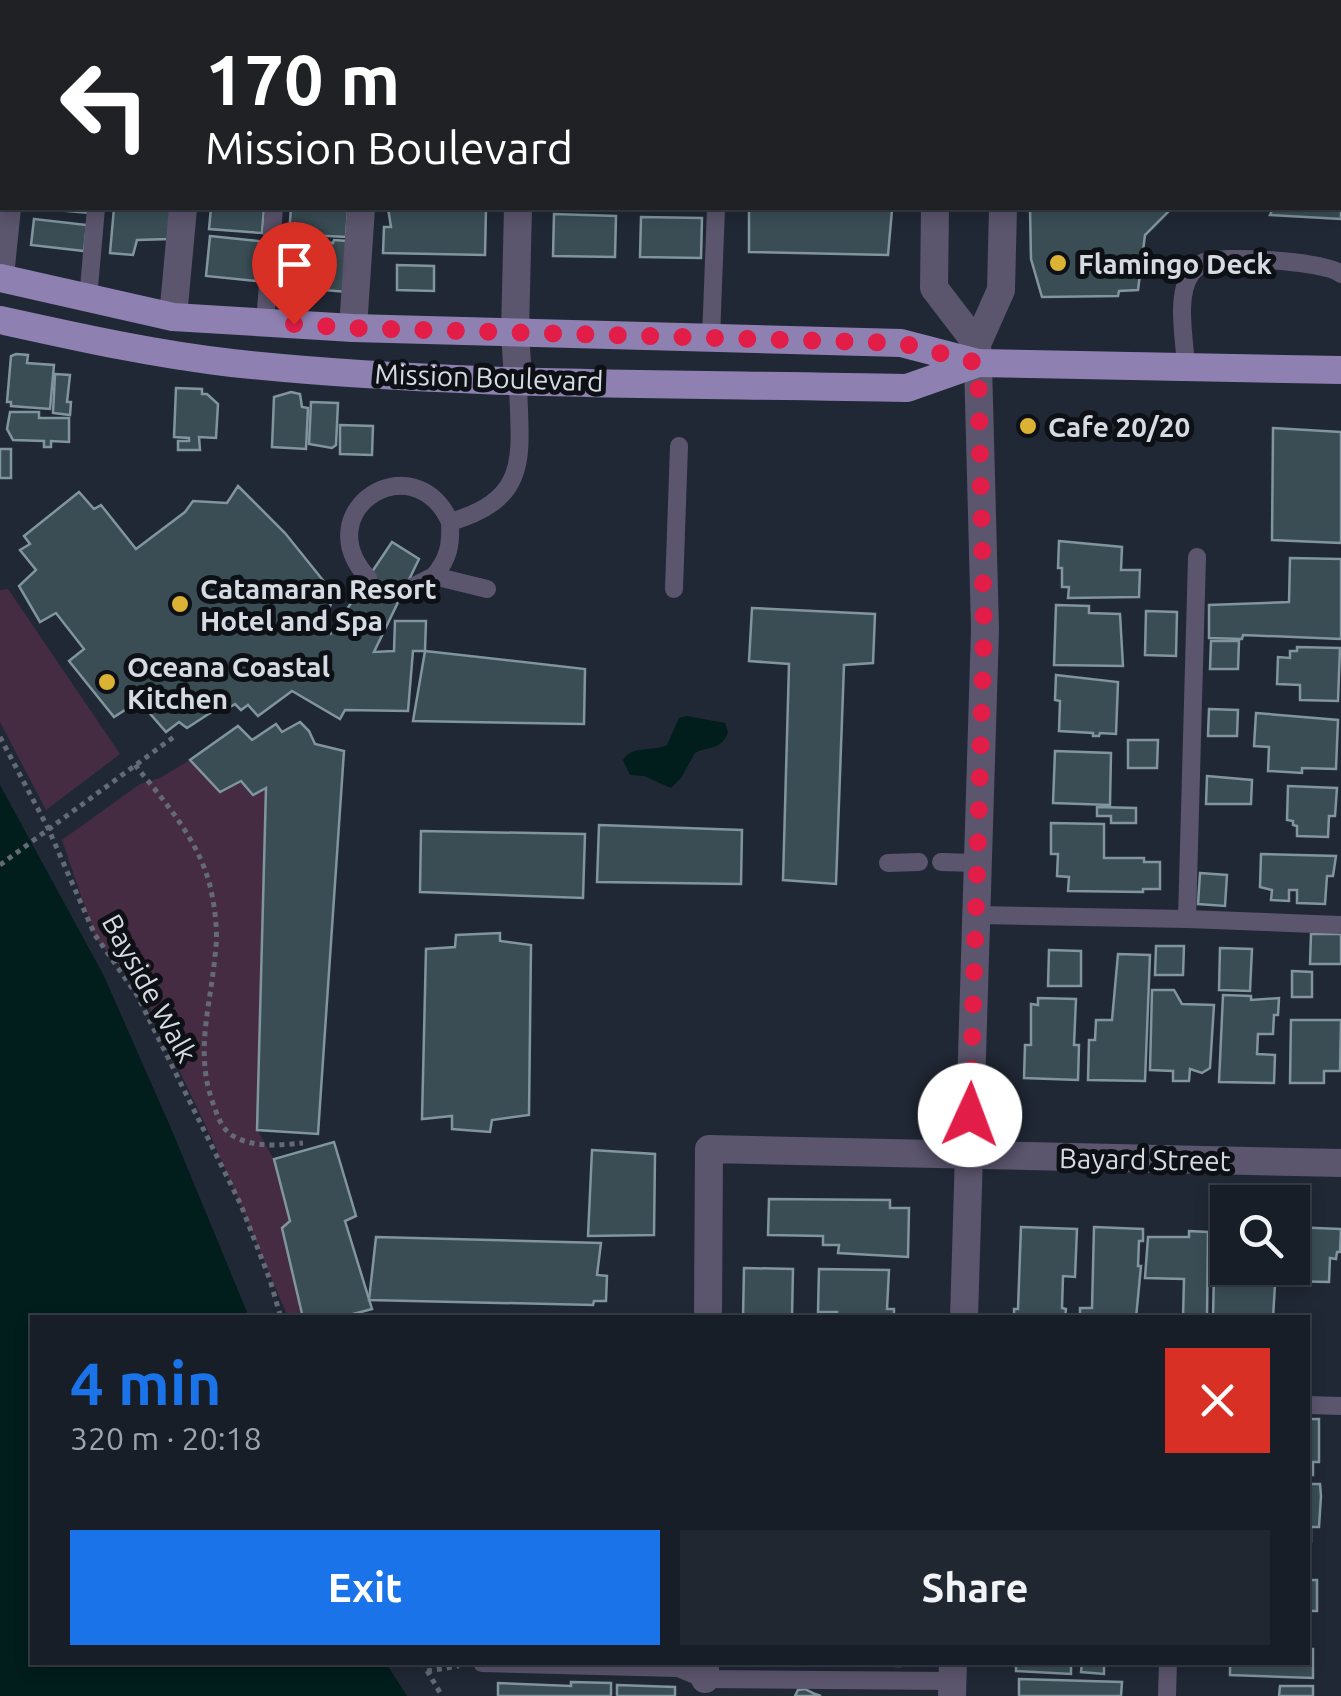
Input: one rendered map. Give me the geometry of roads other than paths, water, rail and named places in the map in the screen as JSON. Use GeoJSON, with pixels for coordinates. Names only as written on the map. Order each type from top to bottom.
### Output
{"type":"FeatureCollection","features":[{"type":"Feature","properties":{"kind":"main road","name":"Mission Boulevard"},"geometry":{"type":"LineString","coordinates":[[0,277],[172,317],[354,328],[901,343],[977,353],[1186,367],[1341,370]]}},
{"type":"Feature","properties":{"kind":"main road","name":"Mission Boulevard"},"geometry":{"type":"LineString","coordinates":[[0,320],[158,353],[230,362],[518,380],[908,388],[977,353]]}},
{"type":"Feature","properties":{"kind":"street"},"geometry":{"type":"LineString","coordinates":[[0,277],[7,210]]}},
{"type":"Feature","properties":{"kind":"street"},"geometry":{"type":"LineString","coordinates":[[172,317],[183,210]]}},
{"type":"Feature","properties":{"kind":"street"},"geometry":{"type":"LineString","coordinates":[[354,328],[361,210]]}},
{"type":"Feature","properties":{"kind":"street"},"geometry":{"type":"LineString","coordinates":[[518,210],[514,332],[518,380]]}},
{"type":"Feature","properties":{"kind":"street"},"geometry":{"type":"LineString","coordinates":[[935,210],[934,288],[977,353]]}},
{"type":"Feature","properties":{"kind":"street"},"geometry":{"type":"LineString","coordinates":[[964,1315],[984,629],[977,353],[1000,290],[1003,210]]}},
{"type":"Feature","properties":{"kind":"street","name":"Bayard Street"},"geometry":{"type":"LineString","coordinates":[[708,1315],[709,1148],[1341,1163]]}},
{"type":"Feature","properties":{"kind":"lane"},"geometry":{"type":"LineString","coordinates":[[88,300],[96,210]]}},
{"type":"Feature","properties":{"kind":"lane"},"geometry":{"type":"LineString","coordinates":[[265,322],[274,210]]}},
{"type":"Feature","properties":{"kind":"lane"},"geometry":{"type":"LineString","coordinates":[[711,338],[716,210]]}},
{"type":"Feature","properties":{"kind":"lane"},"geometry":{"type":"LineString","coordinates":[[1186,367],[1185,284],[1203,262],[1312,263],[1334,268],[1341,274]]}},
{"type":"Feature","properties":{"kind":"lane"},"geometry":{"type":"LineString","coordinates":[[450,522],[476,514],[501,498],[518,471],[518,380]]}},
{"type":"Feature","properties":{"kind":"lane"},"geometry":{"type":"LineString","coordinates":[[674,589],[678,446]]}},
{"type":"Feature","properties":{"kind":"lane"},"geometry":{"type":"LineString","coordinates":[[368,578],[356,564],[350,548],[349,529],[355,512],[366,498],[382,488],[418,488],[433,497],[450,522],[450,546],[445,562],[434,576],[404,591]]}},
{"type":"Feature","properties":{"kind":"lane"},"geometry":{"type":"LineString","coordinates":[[1187,918],[1196,557]]}},
{"type":"Feature","properties":{"kind":"lane"},"geometry":{"type":"LineString","coordinates":[[434,576],[487,589]]}},
{"type":"Feature","properties":{"kind":"lane"},"geometry":{"type":"LineString","coordinates":[[888,862],[919,862]]}},
{"type":"Feature","properties":{"kind":"lane"},"geometry":{"type":"LineString","coordinates":[[941,862],[977,863]]}},
{"type":"Feature","properties":{"kind":"lane"},"geometry":{"type":"LineString","coordinates":[[976,915],[1341,925]]}},
{"type":"Feature","properties":{"kind":"lane"},"geometry":{"type":"LineString","coordinates":[[1310,1405],[1341,1406]]}},
{"type":"Feature","properties":{"kind":"lane"},"geometry":{"type":"LineString","coordinates":[[580,1665],[953,1680]]}},
{"type":"Feature","properties":{"kind":"lane"},"geometry":{"type":"LineString","coordinates":[[1167,1696],[1168,1665]]}},
{"type":"Feature","properties":{"kind":"place","name":"Flamingo Deck"},"geometry":{"type":"Point","coordinates":[1058,263]}},
{"type":"Feature","properties":{"kind":"place","name":"Cafe 20/20"},"geometry":{"type":"Point","coordinates":[1028,426]}},
{"type":"Feature","properties":{"kind":"place","name":"Catamaran Resort Hotel and Spa"},"geometry":{"type":"Point","coordinates":[180,604]}},
{"type":"Feature","properties":{"kind":"place","name":"Oceana Coastal Kitchen"},"geometry":{"type":"Point","coordinates":[107,682]}}]}
